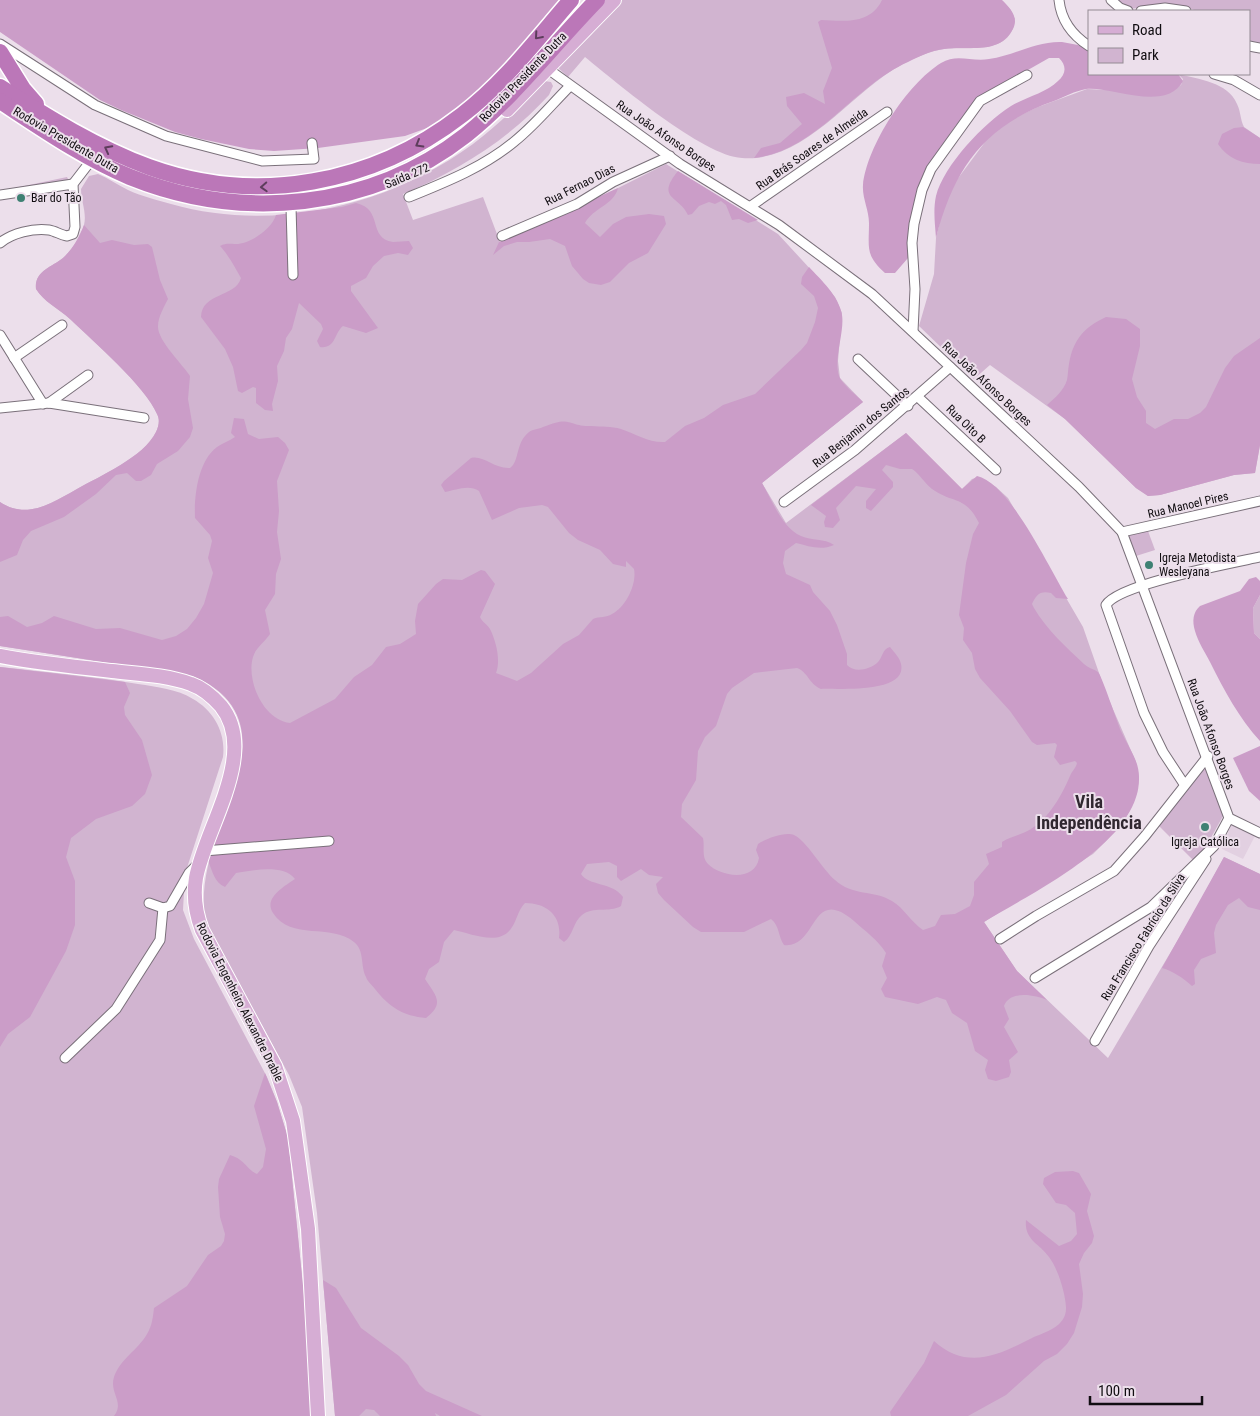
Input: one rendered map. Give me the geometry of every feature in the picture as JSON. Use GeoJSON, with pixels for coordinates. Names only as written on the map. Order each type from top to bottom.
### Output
{"type":"FeatureCollection","features":[{"type":"Feature","properties":{"kind":"highway","name":"Rodovia Presidente Dutra"},"geometry":{"type":"LineString","coordinates":[[0,87],[66,126],[127,158],[162,172],[200,181],[247,188],[292,185],[337,178],[374,167],[400,155],[436,134],[464,114],[512,66],[571,0]]}},
{"type":"Feature","properties":{"kind":"highway","name":"Rodovia Presidente Dutra"},"geometry":{"type":"LineString","coordinates":[[0,101],[99,162],[139,180],[192,196],[241,203],[290,204],[321,199],[369,187],[433,158],[465,135],[506,99],[597,0]]}},
{"type":"Feature","properties":{"kind":"highway"},"geometry":{"type":"LineString","coordinates":[[0,52],[31,99],[66,126]]}},
{"type":"Feature","properties":{"kind":"highway","name":"Saída 272"},"geometry":{"type":"LineString","coordinates":[[99,162],[119,177],[136,184],[198,202],[250,208],[291,207],[332,201],[401,180],[454,152],[507,110]]}},
{"type":"Feature","properties":{"kind":"main road"},"geometry":{"type":"LineString","coordinates":[[507,110],[614,0]]}},
{"type":"Feature","properties":{"kind":"main road","name":"Rodovia Engenheiro Alexandre Drable"},"geometry":{"type":"LineString","coordinates":[[0,656],[177,680],[198,687],[216,700],[232,726],[236,749],[229,777],[202,856],[194,888],[196,908],[202,930],[275,1066],[293,1121],[308,1229],[318,1416]]}},
{"type":"Feature","properties":{"kind":"street"},"geometry":{"type":"LineString","coordinates":[[1059,0],[1064,19],[1075,35],[1088,45]]}},
{"type":"Feature","properties":{"kind":"street"},"geometry":{"type":"LineString","coordinates":[[1111,0],[1125,10]]}},
{"type":"Feature","properties":{"kind":"street"},"geometry":{"type":"LineString","coordinates":[[1149,10],[1165,8],[1179,10]]}},
{"type":"Feature","properties":{"kind":"street"},"geometry":{"type":"LineString","coordinates":[[0,44],[95,105],[166,136],[262,161],[314,159],[312,143]]}},
{"type":"Feature","properties":{"kind":"street","name":"Rua João Afonso Borges"},"geometry":{"type":"LineString","coordinates":[[548,69],[670,156],[751,206],[849,276],[913,331],[1079,487],[1122,532],[1208,756],[1229,818]]}},
{"type":"Feature","properties":{"kind":"street"},"geometry":{"type":"LineString","coordinates":[[913,331],[915,289],[912,243],[914,224],[922,190],[931,169],[980,101],[1027,75]]}},
{"type":"Feature","properties":{"kind":"street"},"geometry":{"type":"LineString","coordinates":[[1217,75],[1234,80],[1260,95]]}},
{"type":"Feature","properties":{"kind":"street"},"geometry":{"type":"LineString","coordinates":[[409,197],[461,176],[515,142],[570,86]]}},
{"type":"Feature","properties":{"kind":"street","name":"Rua Brás Soares de Almeida"},"geometry":{"type":"LineString","coordinates":[[751,206],[887,112]]}},
{"type":"Feature","properties":{"kind":"street","name":"Rua Fernao Dias"},"geometry":{"type":"LineString","coordinates":[[502,236],[577,204],[613,182],[670,156]]}},
{"type":"Feature","properties":{"kind":"street"},"geometry":{"type":"LineString","coordinates":[[0,195],[73,184],[99,162]]}},
{"type":"Feature","properties":{"kind":"street"},"geometry":{"type":"LineString","coordinates":[[0,243],[14,234],[46,230],[70,236],[75,229],[73,184]]}},
{"type":"Feature","properties":{"kind":"street"},"geometry":{"type":"LineString","coordinates":[[291,207],[293,275]]}},
{"type":"Feature","properties":{"kind":"street"},"geometry":{"type":"LineString","coordinates":[[14,358],[62,325]]}},
{"type":"Feature","properties":{"kind":"street"},"geometry":{"type":"LineString","coordinates":[[0,336],[46,403]]}},
{"type":"Feature","properties":{"kind":"street"},"geometry":{"type":"LineString","coordinates":[[858,359],[908,406]]}},
{"type":"Feature","properties":{"kind":"street","name":"Rua Benjamin dos Santos"},"geometry":{"type":"LineString","coordinates":[[784,502],[855,450],[908,406],[950,367]]}},
{"type":"Feature","properties":{"kind":"street"},"geometry":{"type":"LineString","coordinates":[[46,403],[88,375]]}},
{"type":"Feature","properties":{"kind":"street","name":"Rua Oito B"},"geometry":{"type":"LineString","coordinates":[[918,396],[996,470]]}},
{"type":"Feature","properties":{"kind":"street"},"geometry":{"type":"LineString","coordinates":[[0,408],[46,403],[144,418]]}},
{"type":"Feature","properties":{"kind":"street","name":"Rua Manoel Pires"},"geometry":{"type":"LineString","coordinates":[[1122,532],[1260,501]]}},
{"type":"Feature","properties":{"kind":"street"},"geometry":{"type":"LineString","coordinates":[[1184,784],[1163,752],[1144,713],[1106,603],[1141,585],[1260,557]]}},
{"type":"Feature","properties":{"kind":"street"},"geometry":{"type":"LineString","coordinates":[[1000,939],[1114,871],[1145,836],[1184,784],[1208,756]]}},
{"type":"Feature","properties":{"kind":"street"},"geometry":{"type":"LineString","coordinates":[[1035,978],[1151,907],[1214,846],[1229,818],[1260,833]]}},
{"type":"Feature","properties":{"kind":"street"},"geometry":{"type":"LineString","coordinates":[[150,903],[163,908],[170,906],[189,873],[202,856],[329,841]]}},
{"type":"Feature","properties":{"kind":"street","name":"Rua Francisco Fabrício da Silva"},"geometry":{"type":"LineString","coordinates":[[1095,1041],[1135,970],[1214,846]]}},
{"type":"Feature","properties":{"kind":"street"},"geometry":{"type":"LineString","coordinates":[[64,1058],[116,1009],[160,940],[163,908]]}},
{"type":"Feature","properties":{"kind":"shaded area"},"geometry":{"type":"Polygon","coordinates":[[[0,0],[563,0],[500,76],[441,123],[405,136],[318,148],[274,151],[249,149],[175,132],[100,100],[0,32],[0,0]]]}},
{"type":"Feature","properties":{"kind":"shaded area"},"geometry":{"type":"Polygon","coordinates":[[[882,0],[1002,0],[1013,13],[1015,25],[1007,37],[1000,43],[982,48],[939,50],[908,62],[869,86],[816,131],[797,143],[777,153],[754,158],[761,148],[780,143],[802,124],[787,106],[786,97],[804,93],[825,104],[823,91],[832,68],[818,22],[821,20],[847,21],[863,18],[871,14],[882,0]]]}},
{"type":"Feature","properties":{"kind":"shaded area"},"geometry":{"type":"Polygon","coordinates":[[[1052,42],[1078,45],[1088,50],[1088,75],[1179,75],[1183,81],[1175,90],[1164,95],[1151,97],[1086,89],[1030,111],[1009,123],[991,136],[963,170],[952,190],[936,238],[934,212],[936,196],[940,184],[956,158],[1000,113],[1048,89],[1058,81],[1064,73],[1063,64],[1059,58],[1049,58],[984,95],[956,125],[927,169],[917,191],[911,218],[908,258],[895,273],[885,273],[871,256],[869,218],[863,185],[872,152],[880,135],[902,101],[928,73],[947,60],[958,58],[989,59],[1052,42]]]}},
{"type":"Feature","properties":{"kind":"shaded area"},"geometry":{"type":"Polygon","coordinates":[[[1243,127],[1260,138],[1260,164],[1236,160],[1218,144],[1222,134],[1234,128],[1243,127]]]}},
{"type":"Feature","properties":{"kind":"shaded area"},"geometry":{"type":"Polygon","coordinates":[[[678,171],[758,220],[748,223],[739,219],[732,220],[726,205],[721,201],[715,204],[709,202],[699,206],[692,214],[688,215],[669,192],[671,180],[678,171]]]}},
{"type":"Feature","properties":{"kind":"shaded area"},"geometry":{"type":"Polygon","coordinates":[[[618,188],[612,199],[585,223],[600,237],[613,224],[626,217],[649,214],[664,216],[666,224],[648,253],[629,263],[610,282],[601,285],[589,283],[583,279],[572,266],[565,246],[550,239],[517,242],[504,246],[493,255],[499,242],[618,188]]]}},
{"type":"Feature","properties":{"kind":"shaded area"},"geometry":{"type":"Polygon","coordinates":[[[356,203],[365,206],[370,211],[380,235],[385,239],[393,242],[409,241],[413,248],[408,255],[398,253],[384,256],[373,266],[366,278],[351,286],[351,291],[378,328],[366,333],[343,326],[329,346],[320,347],[317,341],[323,329],[321,324],[299,303],[292,329],[286,338],[284,351],[277,366],[278,381],[272,404],[273,411],[265,410],[256,403],[256,388],[253,387],[242,393],[238,391],[233,367],[225,349],[201,317],[207,303],[232,289],[241,278],[220,246],[254,239],[270,225],[276,215],[342,207],[356,203]]]}},
{"type":"Feature","properties":{"kind":"shaded area"},"geometry":{"type":"Polygon","coordinates":[[[84,225],[100,243],[112,240],[134,245],[148,244],[152,247],[160,280],[168,299],[159,319],[159,332],[166,345],[190,376],[188,399],[193,428],[190,437],[178,451],[157,464],[151,475],[141,481],[136,481],[127,473],[116,475],[96,494],[64,517],[31,531],[23,540],[17,555],[0,562],[0,502],[20,510],[49,504],[132,458],[150,441],[158,427],[158,416],[142,391],[104,351],[36,289],[36,283],[41,274],[67,254],[84,225]]]}},
{"type":"Feature","properties":{"kind":"shaded area"},"geometry":{"type":"Polygon","coordinates":[[[809,267],[829,289],[840,308],[842,331],[837,366],[838,374],[843,383],[863,402],[762,483],[788,527],[805,538],[826,541],[834,545],[819,548],[796,543],[785,551],[783,563],[786,574],[810,585],[813,592],[830,611],[847,654],[847,665],[858,670],[871,667],[878,662],[885,649],[890,647],[897,655],[901,664],[900,674],[894,680],[883,685],[855,689],[821,689],[804,672],[797,668],[754,673],[732,688],[727,694],[716,726],[705,737],[698,751],[696,780],[682,804],[681,817],[703,838],[704,855],[708,864],[721,872],[737,875],[751,871],[756,866],[759,858],[756,850],[758,844],[775,836],[790,834],[799,838],[804,843],[835,880],[856,891],[878,895],[892,901],[923,930],[935,926],[941,915],[955,914],[970,906],[974,895],[974,882],[989,864],[986,854],[1002,847],[1002,842],[1028,831],[1044,819],[1059,798],[1077,763],[1075,761],[1060,765],[1054,757],[1057,745],[1055,743],[1037,745],[1032,742],[1010,711],[980,678],[975,669],[972,653],[963,640],[964,628],[959,615],[966,563],[973,534],[979,523],[969,508],[958,501],[939,494],[912,469],[900,469],[886,465],[882,470],[893,482],[893,487],[871,511],[866,508],[866,501],[876,489],[856,486],[836,508],[840,520],[833,528],[825,527],[826,516],[811,505],[906,433],[962,489],[977,476],[990,482],[1016,510],[1068,599],[1056,598],[1047,592],[1041,593],[1032,604],[1034,608],[1044,623],[1064,645],[1086,665],[1098,672],[1139,771],[1135,801],[1122,823],[1103,844],[1054,881],[984,922],[1017,971],[1047,1000],[1023,995],[1012,998],[1004,1006],[1009,1019],[1004,1027],[1018,1052],[1009,1060],[1011,1072],[1009,1077],[996,1081],[988,1079],[985,1070],[988,1060],[975,1051],[967,1023],[952,1013],[946,1000],[937,997],[918,1004],[885,997],[881,989],[887,978],[882,966],[886,953],[871,936],[840,912],[829,910],[821,913],[803,938],[795,944],[784,945],[776,925],[771,919],[744,932],[701,932],[693,927],[658,893],[656,884],[663,877],[649,875],[641,869],[621,881],[617,877],[617,866],[609,862],[587,864],[581,874],[589,881],[607,886],[619,892],[623,897],[621,906],[586,912],[579,918],[564,942],[559,938],[558,923],[551,912],[540,905],[525,903],[520,909],[514,924],[505,935],[491,938],[454,930],[444,942],[439,962],[429,969],[425,979],[437,999],[437,1004],[432,1013],[426,1018],[403,1013],[391,1006],[367,980],[360,950],[354,942],[345,936],[334,933],[290,927],[281,922],[273,913],[271,902],[273,897],[295,879],[290,874],[284,871],[268,869],[236,873],[225,887],[214,876],[208,861],[228,810],[242,758],[242,734],[235,712],[220,692],[193,676],[0,646],[0,617],[8,616],[27,627],[42,623],[54,616],[96,629],[120,628],[162,640],[176,636],[187,629],[204,604],[213,573],[208,558],[212,541],[210,535],[195,518],[198,480],[205,461],[211,453],[217,447],[235,437],[231,433],[234,418],[244,419],[248,434],[259,439],[278,437],[289,450],[277,481],[279,511],[277,532],[281,559],[276,574],[275,594],[265,610],[270,634],[254,653],[251,666],[252,677],[259,698],[272,715],[290,723],[335,699],[354,677],[372,665],[386,647],[400,644],[416,634],[415,621],[418,604],[436,584],[443,579],[462,580],[481,570],[485,571],[495,584],[480,617],[490,629],[496,645],[498,662],[496,673],[517,681],[531,673],[563,644],[579,635],[593,619],[607,616],[617,611],[626,601],[632,588],[634,569],[626,561],[626,567],[613,564],[600,550],[578,540],[569,533],[548,507],[542,505],[519,508],[492,520],[479,491],[467,488],[445,492],[441,485],[471,458],[480,458],[504,468],[510,468],[515,461],[519,446],[525,436],[531,431],[552,424],[564,421],[583,426],[614,427],[648,440],[665,442],[685,426],[704,418],[723,405],[755,394],[807,343],[818,308],[814,296],[801,284],[802,277],[809,267]]]}},
{"type":"Feature","properties":{"kind":"shaded area"},"geometry":{"type":"Polygon","coordinates":[[[1106,317],[1126,319],[1140,329],[1140,346],[1132,379],[1137,397],[1146,411],[1146,423],[1155,429],[1174,419],[1188,419],[1200,413],[1206,407],[1225,368],[1234,356],[1260,338],[1260,445],[1255,473],[1234,475],[1160,495],[1148,496],[1136,488],[1065,419],[1047,405],[1059,394],[1066,384],[1073,348],[1081,335],[1092,325],[1106,317]]]}},
{"type":"Feature","properties":{"kind":"shaded area"},"geometry":{"type":"Polygon","coordinates":[[[1256,577],[1260,581],[1260,595],[1253,608],[1254,633],[1260,639],[1260,741],[1245,723],[1226,693],[1198,639],[1193,620],[1200,606],[1240,591],[1249,579],[1256,577]]]}},
{"type":"Feature","properties":{"kind":"shaded area"},"geometry":{"type":"Polygon","coordinates":[[[0,667],[125,682],[130,693],[124,707],[125,715],[142,740],[152,775],[145,794],[132,806],[96,819],[71,838],[66,857],[75,881],[75,925],[66,951],[30,1017],[8,1034],[0,1047],[0,667]]]}},
{"type":"Feature","properties":{"kind":"shaded area"},"geometry":{"type":"Polygon","coordinates":[[[1260,746],[1260,801],[1249,791],[1233,758],[1260,746]]]}},
{"type":"Feature","properties":{"kind":"shaded area"},"geometry":{"type":"Polygon","coordinates":[[[1231,825],[1236,827],[1237,825],[1256,834],[1243,859],[1222,849],[1231,825]]]}},
{"type":"Feature","properties":{"kind":"shaded area"},"geometry":{"type":"Polygon","coordinates":[[[1224,857],[1260,874],[1260,910],[1248,907],[1239,898],[1228,905],[1216,925],[1214,933],[1216,953],[1201,959],[1194,970],[1195,984],[1192,986],[1178,975],[1162,968],[1224,857]]]}},
{"type":"Feature","properties":{"kind":"shaded area"},"geometry":{"type":"Polygon","coordinates":[[[265,1073],[277,1102],[288,1138],[304,1296],[312,1416],[114,1416],[117,1411],[118,1402],[113,1388],[114,1377],[120,1365],[147,1334],[153,1318],[154,1308],[187,1286],[208,1255],[221,1246],[224,1241],[225,1234],[220,1217],[218,1187],[219,1179],[230,1155],[239,1159],[257,1174],[263,1167],[266,1149],[254,1106],[265,1073]]]}},
{"type":"Feature","properties":{"kind":"shaded area"},"geometry":{"type":"Polygon","coordinates":[[[1073,1171],[1079,1173],[1091,1194],[1087,1211],[1094,1236],[1092,1243],[1084,1253],[1079,1264],[1083,1294],[1082,1307],[1074,1333],[1067,1344],[1057,1354],[1044,1361],[1006,1395],[968,1416],[891,1416],[890,1412],[924,1363],[934,1341],[946,1350],[959,1356],[983,1357],[1007,1350],[1049,1331],[1063,1319],[1066,1307],[1063,1288],[1058,1274],[1049,1257],[1027,1232],[1026,1220],[1059,1246],[1071,1241],[1077,1234],[1075,1213],[1066,1205],[1056,1203],[1043,1184],[1044,1178],[1055,1172],[1073,1171]]]}},
{"type":"Feature","properties":{"kind":"shaded area"},"geometry":{"type":"Polygon","coordinates":[[[323,1280],[336,1288],[361,1328],[399,1356],[408,1365],[419,1384],[426,1391],[482,1416],[440,1416],[435,1413],[436,1416],[380,1416],[374,1410],[366,1409],[359,1416],[335,1416],[323,1280]]]}},
{"type":"Feature","properties":{"kind":"green space"},"geometry":{"type":"Polygon","coordinates":[[[617,0],[1001,0],[1010,9],[1015,19],[1012,31],[1006,39],[997,44],[987,47],[944,49],[911,60],[882,77],[807,138],[765,157],[742,158],[725,154],[684,132],[638,100],[585,57],[568,77],[555,65],[617,0]]]}},
{"type":"Feature","properties":{"kind":"green space"},"geometry":{"type":"Polygon","coordinates":[[[1117,0],[1260,0],[1260,44],[1250,43],[1250,10],[1194,10],[1173,4],[1125,8],[1117,0]]]}},
{"type":"Feature","properties":{"kind":"green space"},"geometry":{"type":"Polygon","coordinates":[[[1179,75],[1212,83],[1227,91],[1237,104],[1244,127],[1260,138],[1260,445],[1255,473],[1234,475],[1160,495],[1148,496],[1136,488],[1065,419],[990,365],[974,379],[919,326],[934,274],[936,238],[943,209],[956,181],[988,138],[1007,121],[1087,89],[1168,93],[1181,85],[1183,79],[1179,75]]]}},
{"type":"Feature","properties":{"kind":"green space"},"geometry":{"type":"Polygon","coordinates":[[[544,81],[551,82],[553,86],[549,95],[500,140],[444,175],[403,194],[413,220],[483,197],[500,242],[596,199],[666,164],[778,234],[835,297],[842,313],[838,361],[840,378],[863,402],[762,483],[786,523],[906,433],[962,489],[972,479],[979,477],[996,487],[1008,498],[1083,627],[1106,693],[1136,762],[1139,778],[1137,793],[1129,812],[1117,830],[1093,854],[984,922],[1017,971],[1108,1058],[1195,911],[1224,857],[1260,874],[1260,1416],[335,1416],[317,1213],[302,1107],[289,1075],[205,921],[205,880],[209,860],[241,761],[243,746],[240,720],[235,709],[227,699],[207,683],[193,676],[0,646],[0,502],[20,510],[49,504],[132,458],[150,441],[158,427],[158,416],[142,391],[104,351],[36,289],[36,283],[41,274],[66,255],[81,234],[85,216],[81,189],[89,176],[98,174],[144,196],[210,212],[250,216],[289,214],[328,208],[367,198],[404,184],[440,166],[482,137],[544,81]]]}},
{"type":"Feature","properties":{"kind":"green space"},"geometry":{"type":"Polygon","coordinates":[[[67,177],[71,185],[10,194],[10,189],[67,177]]]}},
{"type":"Feature","properties":{"kind":"green space"},"geometry":{"type":"Polygon","coordinates":[[[1148,531],[1155,550],[1136,556],[1128,535],[1148,531]]]}},
{"type":"Feature","properties":{"kind":"green space"},"geometry":{"type":"Polygon","coordinates":[[[1260,595],[1260,639],[1254,633],[1253,608],[1260,595]]]}},
{"type":"Feature","properties":{"kind":"green space"},"geometry":{"type":"Polygon","coordinates":[[[0,667],[69,674],[160,687],[174,691],[187,696],[207,710],[213,716],[220,731],[223,739],[223,757],[185,874],[183,910],[194,939],[267,1077],[288,1138],[304,1296],[312,1416],[0,1416],[0,667]]]}},
{"type":"Feature","properties":{"kind":"green space"},"geometry":{"type":"Polygon","coordinates":[[[1204,763],[1223,816],[1203,852],[1194,861],[1158,825],[1204,763]]]}},
{"type":"Feature","properties":{"kind":"place","name":"Bar do Tão"},"geometry":{"type":"Point","coordinates":[21,198]}},
{"type":"Feature","properties":{"kind":"place","name":"Igreja Metodista Wesleyana"},"geometry":{"type":"Point","coordinates":[1149,565]}},
{"type":"Feature","properties":{"kind":"place","name":"Igreja Católica"},"geometry":{"type":"Point","coordinates":[1205,827]}},
{"type":"Feature","properties":{"kind":"district","name":"Vila Independência"},"geometry":{"type":"Point","coordinates":[1089,811]}}]}
